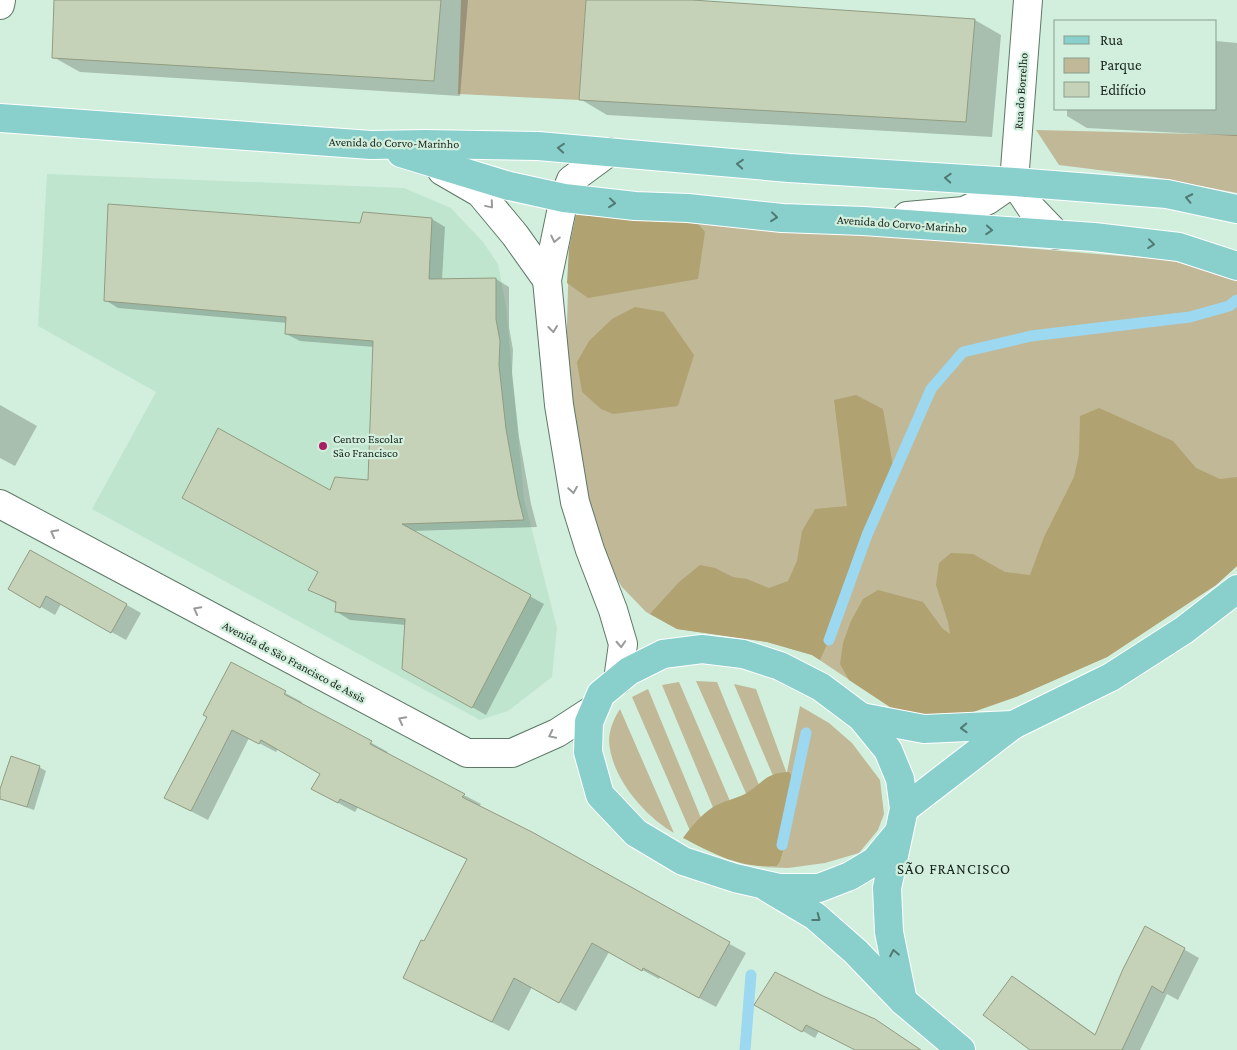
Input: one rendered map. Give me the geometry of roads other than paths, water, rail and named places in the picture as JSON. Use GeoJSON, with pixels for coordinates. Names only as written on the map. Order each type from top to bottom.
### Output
{"type":"FeatureCollection","features":[{"type":"Feature","properties":{"kind":"main road","name":"Avenida do Corvo-Marinho"},"geometry":{"type":"LineString","coordinates":[[0,118],[370,145],[538,146],[789,168],[1167,194],[1237,209]]}},
{"type":"Feature","properties":{"kind":"main road","name":"Avenida do Corvo-Marinho"},"geometry":{"type":"LineString","coordinates":[[370,145],[509,186],[564,198],[782,218],[863,221],[1058,235],[1179,248],[1237,266]]}},
{"type":"Feature","properties":{"kind":"main road"},"geometry":{"type":"LineString","coordinates":[[901,820],[1013,725],[1111,677],[1184,630],[1237,589]]}},
{"type":"Feature","properties":{"kind":"main road","name":"Avenida de São Francisco de Assis"},"geometry":{"type":"LineString","coordinates":[[901,820],[875,860],[850,876],[819,888],[779,888],[735,878],[683,862],[636,833],[600,795],[588,752],[588,722],[602,694],[629,671],[663,654],[702,649],[743,654],[780,666],[821,687],[861,718],[888,750],[900,779],[901,820],[887,888],[890,932],[903,1001]]}},
{"type":"Feature","properties":{"kind":"main road"},"geometry":{"type":"LineString","coordinates":[[861,718],[924,729],[1013,725]]}},
{"type":"Feature","properties":{"kind":"main road","name":"Avenida de São Francisco de Assis"},"geometry":{"type":"LineString","coordinates":[[760,883],[815,916],[856,952],[903,1001],[961,1050]]}},
{"type":"Feature","properties":{"kind":"street"},"geometry":{"type":"LineString","coordinates":[[0,0],[0,5]]}},
{"type":"Feature","properties":{"kind":"street","name":"Rua do Borrelho"},"geometry":{"type":"LineString","coordinates":[[1014,182],[1028,0]]}},
{"type":"Feature","properties":{"kind":"street"},"geometry":{"type":"LineString","coordinates":[[609,152],[571,180],[564,198],[547,280],[559,405],[575,502],[623,644],[618,680]]}},
{"type":"Feature","properties":{"kind":"street"},"geometry":{"type":"LineString","coordinates":[[421,159],[480,193],[515,235],[547,280]]}},
{"type":"Feature","properties":{"kind":"street"},"geometry":{"type":"LineString","coordinates":[[863,221],[964,210],[988,200],[1014,182],[1032,209],[1058,235]]}},
{"type":"Feature","properties":{"kind":"street","name":"Avenida de São Francisco de Assis"},"geometry":{"type":"LineString","coordinates":[[0,504],[468,753],[512,753],[557,733],[594,710]]}},
{"type":"Feature","properties":{"kind":"waterway"},"geometry":{"type":"LineString","coordinates":[[829,640],[867,535],[931,389],[963,352],[1031,336],[1190,317],[1229,306],[1237,300]]}},
{"type":"Feature","properties":{"kind":"waterway"},"geometry":{"type":"LineString","coordinates":[[782,845],[806,733]]}},
{"type":"Feature","properties":{"kind":"waterway"},"geometry":{"type":"LineString","coordinates":[[745,1050],[751,975]]}},
{"type":"Feature","properties":{"kind":"place","name":"Centro Escolar São Francisco"},"geometry":{"type":"Point","coordinates":[323,446]}},
{"type":"Feature","properties":{"kind":"district","name":"SÃO FRANCISCO"},"geometry":{"type":"Point","coordinates":[954,869]}}]}
